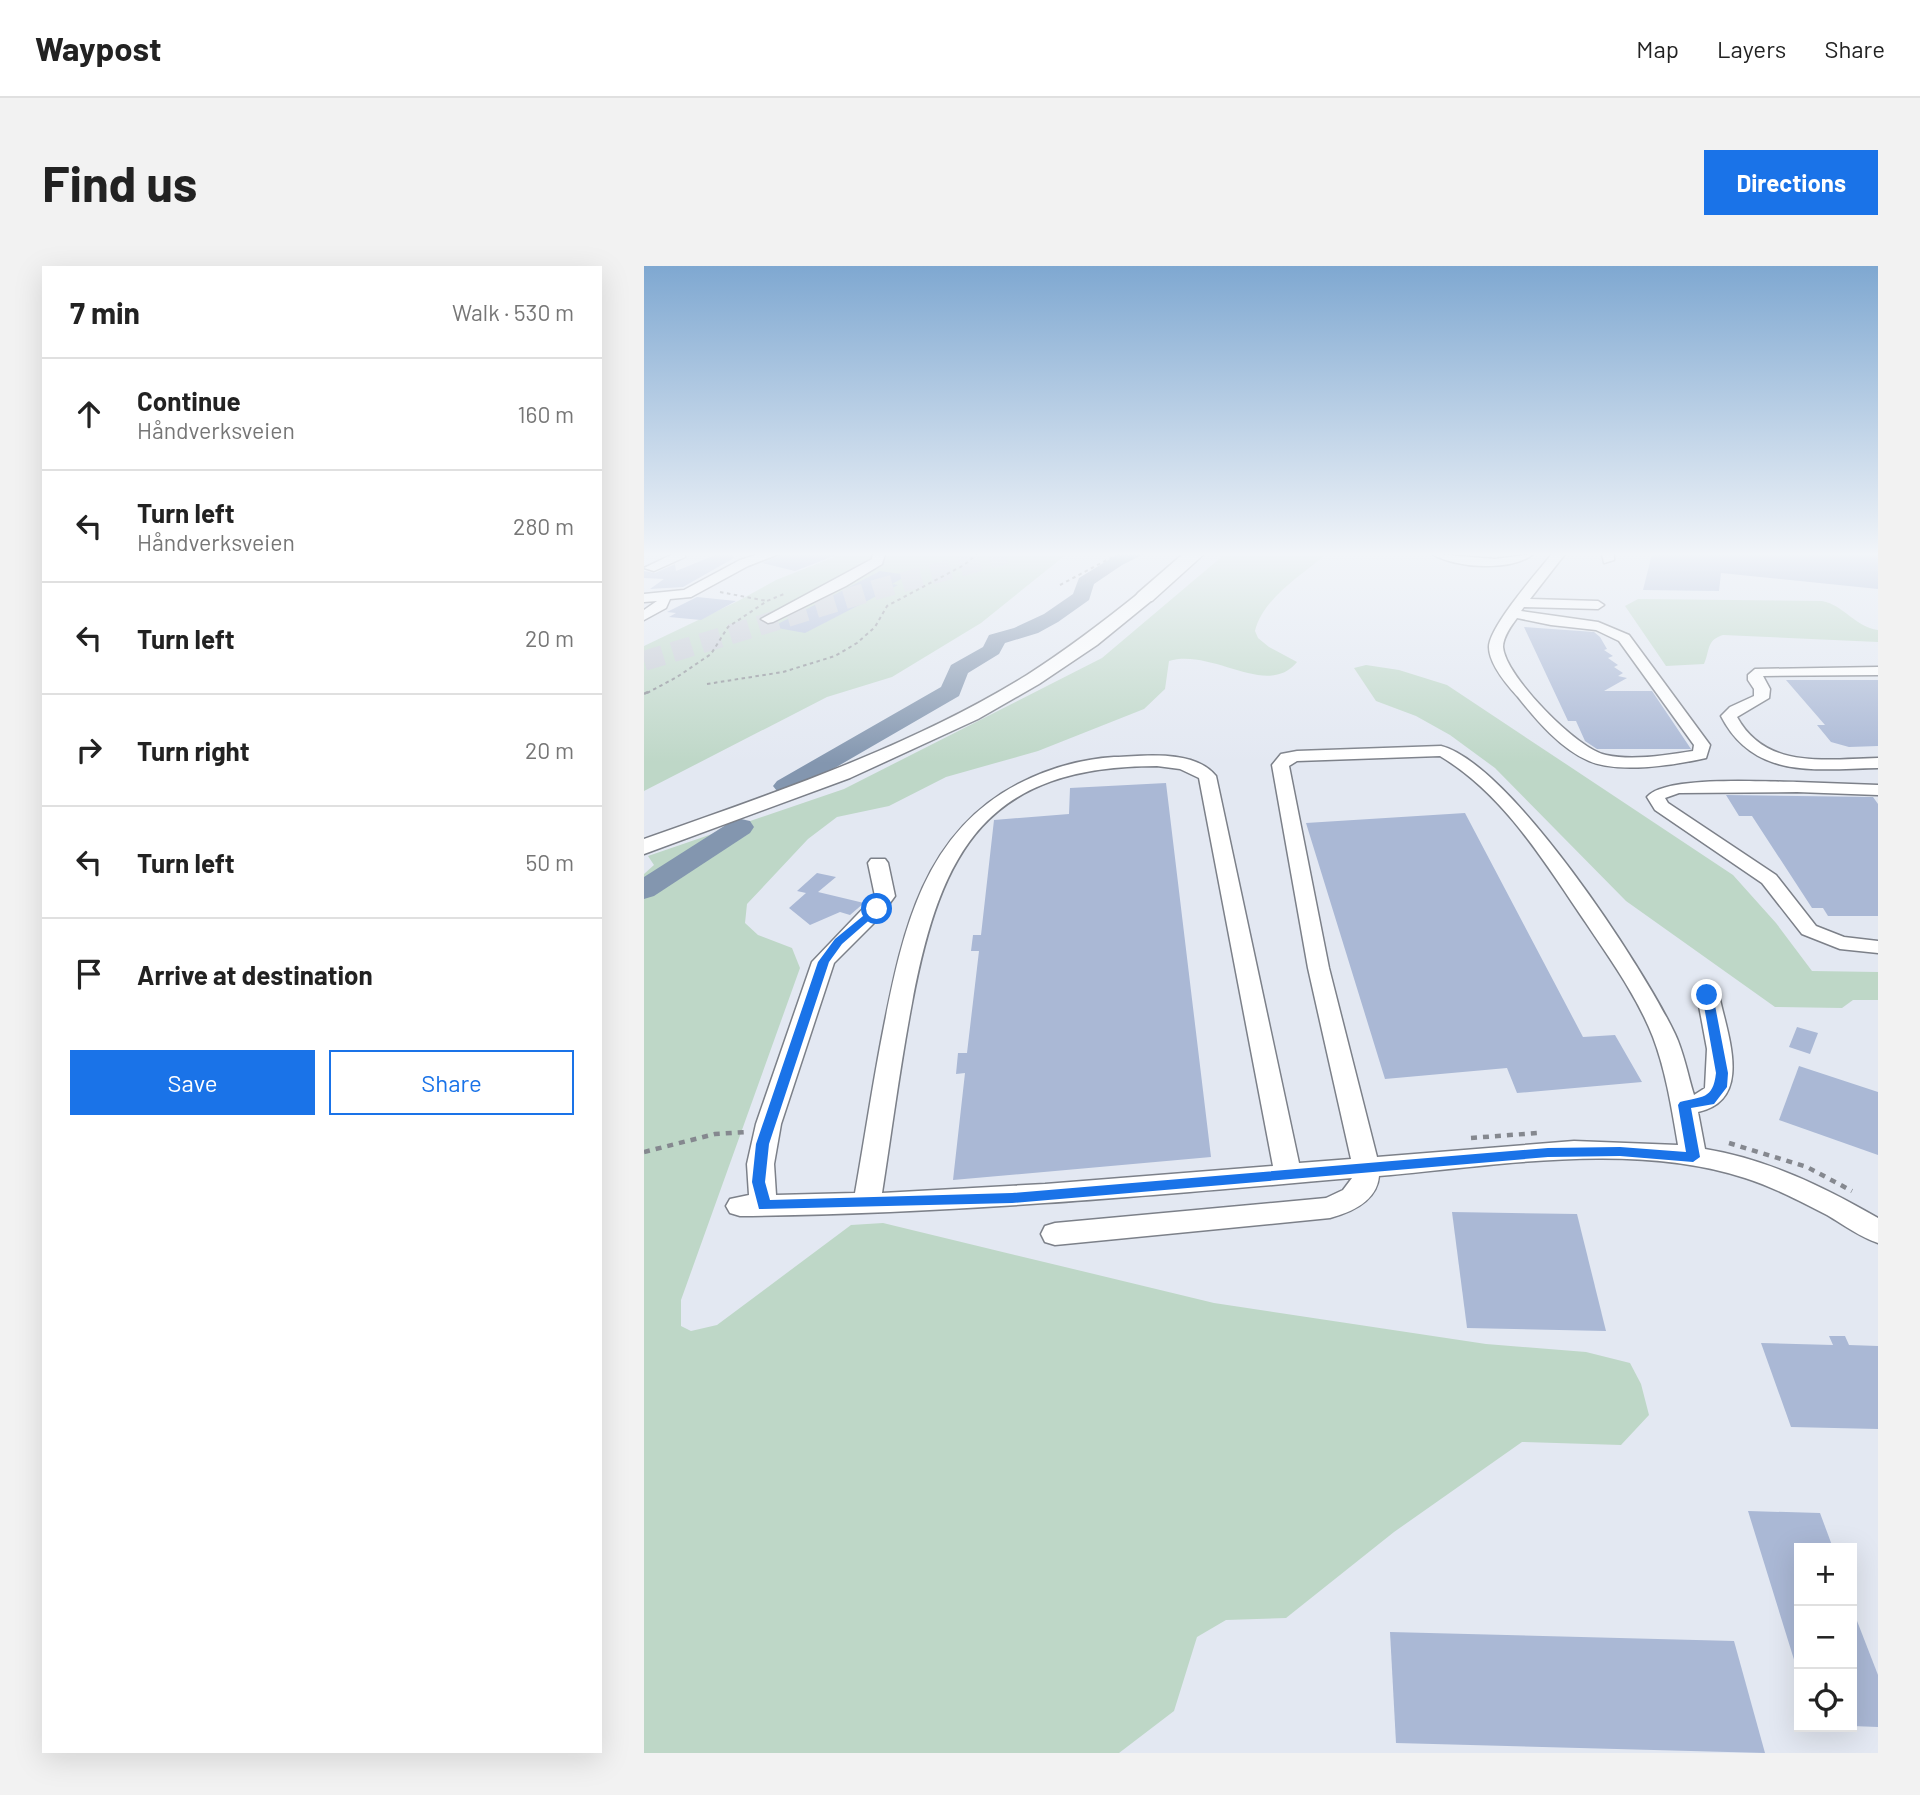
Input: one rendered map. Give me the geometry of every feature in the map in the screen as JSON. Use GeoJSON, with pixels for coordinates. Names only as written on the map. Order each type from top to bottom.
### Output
{"type":"FeatureCollection","features":[{"type":"Feature","properties":{"kind":"main road"},"geometry":{"type":"LineString","coordinates":[[644,847],[845,771],[967,715],[1073,653],[1111,623]]}},
{"type":"Feature","properties":{"kind":"street"},"geometry":{"type":"LineString","coordinates":[[1504,623],[1500,628],[1496,647],[1507,675],[1518,690],[1580,750],[1592,757],[1616,761],[1700,754],[1702,746],[1624,638],[1607,627],[1587,623]]}},
{"type":"Feature","properties":{"kind":"street"},"geometry":{"type":"LineString","coordinates":[[1878,671],[1760,672],[1755,680],[1762,689],[1761,698],[1735,710],[1729,716],[1732,726],[1748,745],[1768,757],[1802,761],[1878,763]]}},
{"type":"Feature","properties":{"kind":"street"},"geometry":{"type":"LineString","coordinates":[[1055,1234],[1330,1208],[1353,1197],[1365,1186],[1367,1168],[1333,1033],[1290,825],[1280,765],[1287,758],[1441,751],[1448,753],[1500,795],[1544,848],[1635,979],[1665,1037],[1685,1105],[1693,1157]]}},
{"type":"Feature","properties":{"kind":"street"},"geometry":{"type":"LineString","coordinates":[[867,1204],[890,1055],[914,934],[934,878],[955,844],[992,805],[1039,781],[1092,764],[1138,761],[1176,763],[1197,768],[1207,776],[1288,1174]]}},
{"type":"Feature","properties":{"kind":"street"},"geometry":{"type":"LineString","coordinates":[[1878,790],[1797,787],[1679,788],[1662,792],[1656,797],[1661,806],[1769,879],[1809,930],[1829,940],[1878,947]]}},
{"type":"Feature","properties":{"kind":"street"},"geometry":{"type":"LineString","coordinates":[[878,863],[885,896],[877,909],[838,942],[823,962],[766,1131],[752,1206],[1012,1198],[1481,1157],[1590,1151],[1693,1157],[1733,1164],[1774,1177],[1822,1198],[1878,1232]]}},
{"type":"Feature","properties":{"kind":"street"},"geometry":{"type":"LineString","coordinates":[[1685,1105],[1710,1101],[1721,1087],[1722,1073],[1707,995]]}},
{"type":"Feature","properties":{"kind":"path"},"geometry":{"type":"LineString","coordinates":[[707,684],[770,676],[834,657],[869,636],[880,623]]}},
{"type":"Feature","properties":{"kind":"path"},"geometry":{"type":"LineString","coordinates":[[644,1152],[715,1134],[766,1131]]}},
{"type":"Feature","properties":{"kind":"green space"},"geometry":{"type":"Polygon","coordinates":[[[691,623],[980,623],[892,677],[827,697],[644,791],[644,646],[691,623]]]}},
{"type":"Feature","properties":{"kind":"green space"},"geometry":{"type":"Polygon","coordinates":[[[1143,623],[1258,623],[1255,631],[1258,638],[1297,662],[1285,672],[1271,676],[1255,675],[1203,661],[1169,661],[1165,689],[1144,709],[1038,751],[946,777],[889,806],[837,817],[808,839],[747,904],[745,923],[758,935],[792,948],[800,968],[681,1300],[681,1326],[691,1331],[717,1325],[851,1225],[883,1223],[1214,1303],[1486,1344],[1586,1352],[1630,1363],[1641,1384],[1649,1415],[1621,1445],[1522,1442],[1394,1532],[1286,1618],[1226,1620],[1197,1637],[1174,1711],[1119,1753],[644,1753],[644,874],[654,865],[648,856],[844,789],[1102,658],[1143,623]]]}},
{"type":"Feature","properties":{"kind":"green space"},"geometry":{"type":"Polygon","coordinates":[[[1637,623],[1861,623],[1878,630],[1878,642],[1723,635],[1711,643],[1704,664],[1666,666],[1637,623]]]}},
{"type":"Feature","properties":{"kind":"green space"},"geometry":{"type":"Polygon","coordinates":[[[1366,665],[1399,670],[1447,685],[1733,875],[1776,923],[1812,971],[1878,972],[1878,1000],[1853,1000],[1842,1008],[1775,1007],[1626,901],[1495,768],[1450,735],[1416,716],[1376,701],[1354,668],[1366,665]]]}},
{"type":"Feature","properties":{"kind":"building"},"geometry":{"type":"Polygon","coordinates":[[[779,623],[824,623],[805,633],[772,627],[779,623]]]}},
{"type":"Feature","properties":{"kind":"building"},"geometry":{"type":"Polygon","coordinates":[[[1524,627],[1594,632],[1607,649],[1604,650],[1613,656],[1608,658],[1618,665],[1614,667],[1623,673],[1618,676],[1627,678],[1604,691],[1652,691],[1691,749],[1597,749],[1585,741],[1576,721],[1568,721],[1524,627]]]}},
{"type":"Feature","properties":{"kind":"building"},"geometry":{"type":"Polygon","coordinates":[[[1786,680],[1878,680],[1878,746],[1849,747],[1831,742],[1817,725],[1825,725],[1786,680]]]}},
{"type":"Feature","properties":{"kind":"building"},"geometry":{"type":"Polygon","coordinates":[[[1166,783],[1211,1157],[953,1180],[965,1073],[956,1074],[958,1053],[967,1053],[979,951],[971,951],[973,935],[981,935],[994,820],[1069,814],[1070,788],[1166,783]]]}},
{"type":"Feature","properties":{"kind":"building"},"geometry":{"type":"Polygon","coordinates":[[[1726,795],[1873,797],[1878,804],[1878,916],[1828,916],[1823,908],[1812,908],[1752,816],[1739,816],[1726,795]]]}},
{"type":"Feature","properties":{"kind":"building"},"geometry":{"type":"Polygon","coordinates":[[[1465,813],[1583,1037],[1615,1035],[1642,1082],[1517,1093],[1507,1068],[1385,1079],[1306,823],[1465,813]]]}},
{"type":"Feature","properties":{"kind":"building"},"geometry":{"type":"Polygon","coordinates":[[[817,873],[836,877],[818,892],[864,903],[850,915],[840,912],[810,925],[789,908],[806,893],[797,891],[817,873]]]}},
{"type":"Feature","properties":{"kind":"building"},"geometry":{"type":"Polygon","coordinates":[[[1797,1027],[1818,1033],[1810,1054],[1789,1047],[1797,1027]]]}},
{"type":"Feature","properties":{"kind":"building"},"geometry":{"type":"Polygon","coordinates":[[[1799,1066],[1878,1092],[1878,1155],[1779,1120],[1799,1066]]]}},
{"type":"Feature","properties":{"kind":"building"},"geometry":{"type":"Polygon","coordinates":[[[1452,1212],[1577,1214],[1606,1331],[1467,1328],[1452,1212]]]}},
{"type":"Feature","properties":{"kind":"building"},"geometry":{"type":"Polygon","coordinates":[[[1829,1336],[1845,1336],[1849,1345],[1878,1346],[1878,1429],[1791,1427],[1761,1343],[1833,1345],[1829,1336]]]}},
{"type":"Feature","properties":{"kind":"building"},"geometry":{"type":"Polygon","coordinates":[[[1748,1511],[1820,1513],[1831,1543],[1794,1543],[1794,1660],[1748,1511]]]}},
{"type":"Feature","properties":{"kind":"building"},"geometry":{"type":"Polygon","coordinates":[[[1857,1621],[1878,1675],[1878,1727],[1857,1726],[1857,1621]]]}},
{"type":"Feature","properties":{"kind":"building"},"geometry":{"type":"Polygon","coordinates":[[[1390,1632],[1734,1641],[1765,1753],[1396,1743],[1390,1632]]]}},
{"type":"Feature","properties":{"kind":"waterway"},"geometry":{"type":"LineString","coordinates":[[786,786],[951,691],[959,670],[992,650],[996,639],[1021,633],[1041,623]]}},
{"type":"Feature","properties":{"kind":"waterway"},"geometry":{"type":"LineString","coordinates":[[644,890],[741,827]]}},
{"type":"Feature","properties":{"kind":"tunnel"},"geometry":{"type":"LineString","coordinates":[[644,661],[766,623]]}},
{"type":"Feature","properties":{"kind":"route"},"geometry":{"type":"LineString","coordinates":[[877,909],[838,942],[823,962],[762,1144],[758,1182],[764,1206],[1012,1198],[1548,1153],[1590,1151],[1693,1157],[1685,1105],[1710,1101],[1721,1087],[1722,1073],[1707,995]]}}]}
